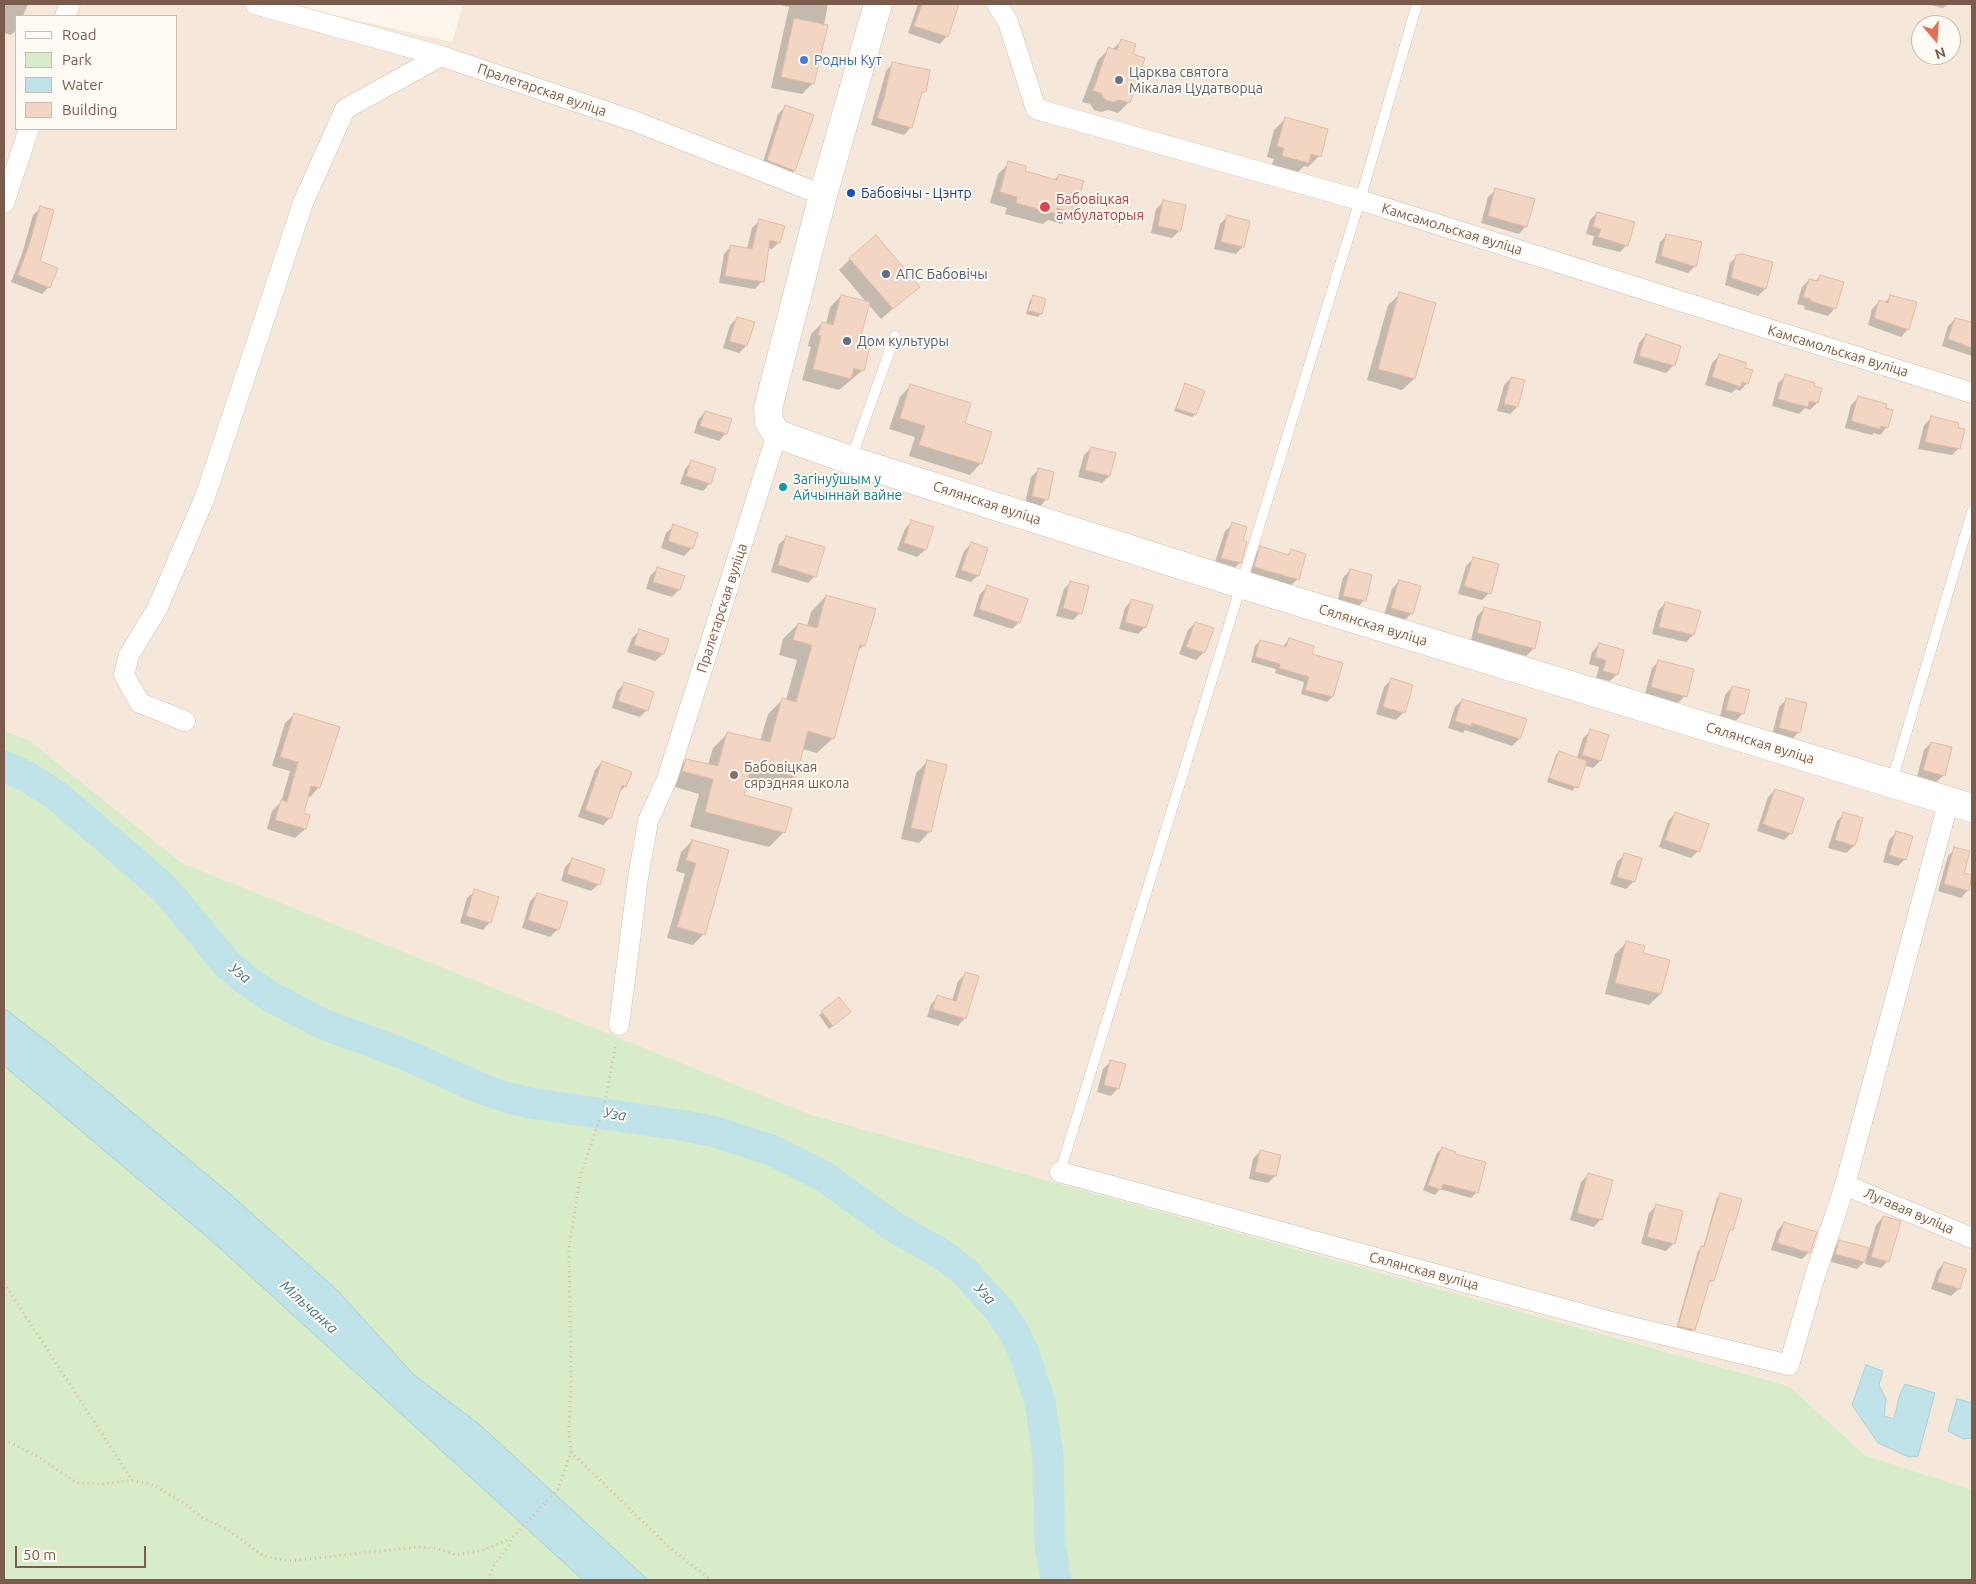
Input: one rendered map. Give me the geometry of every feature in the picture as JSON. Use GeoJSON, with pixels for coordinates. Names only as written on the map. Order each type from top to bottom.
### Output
{"type":"FeatureCollection","features":[{"type":"Feature","properties":{"kind":"street","name":"Пралетарская вуліца"},"geometry":{"type":"LineString","coordinates":[[255,4],[441,56],[634,121],[823,195]]}},
{"type":"Feature","properties":{"kind":"street"},"geometry":{"type":"LineString","coordinates":[[777,434],[769,422],[768,408],[823,195],[878,4]]}},
{"type":"Feature","properties":{"kind":"street","name":"Камсамольская вуліца"},"geometry":{"type":"LineString","coordinates":[[997,4],[1008,22],[1036,109],[1360,200],[1972,393]]}},
{"type":"Feature","properties":{"kind":"street"},"geometry":{"type":"LineString","coordinates":[[185,721],[140,703],[124,674],[129,655],[157,609],[205,497],[303,203],[345,109],[441,56]]}},
{"type":"Feature","properties":{"kind":"street"},"geometry":{"type":"LineString","coordinates":[[4,203],[29,130]]}},
{"type":"Feature","properties":{"kind":"street","name":"Пралетарская вуліца"},"geometry":{"type":"LineString","coordinates":[[619,1025],[638,878],[648,821],[667,779],[777,434]]}},
{"type":"Feature","properties":{"kind":"street","name":"Сялянская вуліца"},"geometry":{"type":"LineString","coordinates":[[777,434],[850,460],[1240,584],[1961,804]]}},
{"type":"Feature","properties":{"kind":"street"},"geometry":{"type":"LineString","coordinates":[[1845,1185],[1961,804]]}},
{"type":"Feature","properties":{"kind":"street","name":"Сялянская вуліца"},"geometry":{"type":"LineString","coordinates":[[1060,1172],[1611,1322],[1789,1365],[1815,1276],[1845,1185]]}},
{"type":"Feature","properties":{"kind":"street","name":"Лугавая вуліца"},"geometry":{"type":"LineString","coordinates":[[1845,1185],[1972,1238]]}},
{"type":"Feature","properties":{"kind":"lane"},"geometry":{"type":"LineString","coordinates":[[1060,1172],[1360,200],[1417,4]]}},
{"type":"Feature","properties":{"kind":"lane"},"geometry":{"type":"LineString","coordinates":[[850,460],[895,336]]}},
{"type":"Feature","properties":{"kind":"lane"},"geometry":{"type":"LineString","coordinates":[[1891,783],[1972,512]]}},
{"type":"Feature","properties":{"kind":"path"},"geometry":{"type":"LineString","coordinates":[[4,1442],[11,1442],[37,1456],[77,1483],[104,1484],[132,1480],[156,1486],[203,1518],[226,1529],[264,1556],[288,1561],[419,1547],[439,1549],[456,1555],[484,1550],[511,1539],[558,1489],[571,1452],[569,1430],[571,1384],[569,1249],[580,1177],[604,1107],[619,1025]]}},
{"type":"Feature","properties":{"kind":"path"},"geometry":{"type":"LineString","coordinates":[[4,1282],[132,1480]]}},
{"type":"Feature","properties":{"kind":"path"},"geometry":{"type":"LineString","coordinates":[[571,1452],[670,1548],[711,1580]]}},
{"type":"Feature","properties":{"kind":"path"},"geometry":{"type":"LineString","coordinates":[[489,1580],[493,1566],[509,1546],[511,1539]]}},
{"type":"Feature","properties":{"kind":"shaded area"},"geometry":{"type":"Polygon","coordinates":[[[4,4],[285,4],[452,42],[463,4],[1972,4],[1972,1490],[1865,1455],[1789,1386],[812,1115],[182,863],[29,740],[4,731],[4,4]]]}},
{"type":"Feature","properties":{"kind":"green space"},"geometry":{"type":"Polygon","coordinates":[[[4,731],[29,740],[182,863],[812,1115],[1789,1386],[1865,1455],[1972,1490],[1972,1580],[1070,1580],[1063,1551],[1062,1476],[1050,1392],[1043,1370],[1020,1323],[990,1283],[950,1247],[797,1148],[788,1170],[878,1229],[940,1266],[967,1289],[989,1314],[1005,1340],[1017,1367],[1037,1453],[1040,1551],[1046,1580],[4,1580],[4,731]]]}},
{"type":"Feature","properties":{"kind":"water","name":"Мільчанка"},"geometry":{"type":"Polygon","coordinates":[[[4,1008],[53,1046],[229,1193],[338,1291],[414,1375],[479,1424],[648,1580],[583,1580],[213,1242],[4,1066],[4,1008]]]}},
{"type":"Feature","properties":{"kind":"water"},"geometry":{"type":"Polygon","coordinates":[[[1866,1365],[1883,1371],[1879,1385],[1886,1399],[1884,1416],[1894,1419],[1900,1394],[1905,1384],[1935,1393],[1918,1456],[1909,1457],[1878,1443],[1852,1405],[1866,1365]]]}},
{"type":"Feature","properties":{"kind":"water"},"geometry":{"type":"Polygon","coordinates":[[[1957,1399],[1972,1403],[1972,1438],[1963,1439],[1948,1431],[1957,1399]]]}},
{"type":"Feature","properties":{"kind":"building"},"geometry":{"type":"Polygon","coordinates":[[[922,4],[959,4],[948,37],[914,26],[922,4]]]}},
{"type":"Feature","properties":{"kind":"building"},"geometry":{"type":"Polygon","coordinates":[[[794,18],[828,25],[814,84],[781,77],[794,18]]]}},
{"type":"Feature","properties":{"kind":"building"},"geometry":{"type":"Polygon","coordinates":[[[1121,39],[1136,44],[1133,54],[1145,58],[1130,103],[1120,100],[1113,102],[1105,100],[1101,93],[1093,91],[1108,47],[1117,50],[1121,39]]]}},
{"type":"Feature","properties":{"kind":"building"},"geometry":{"type":"Polygon","coordinates":[[[892,62],[930,70],[926,92],[922,92],[912,128],[877,118],[884,99],[892,62]]]}},
{"type":"Feature","properties":{"kind":"building"},"geometry":{"type":"Polygon","coordinates":[[[785,105],[814,115],[795,171],[767,160],[785,105]]]}},
{"type":"Feature","properties":{"kind":"building"},"geometry":{"type":"Polygon","coordinates":[[[1285,117],[1328,129],[1321,157],[1311,154],[1309,163],[1282,156],[1284,148],[1277,146],[1285,117]]]}},
{"type":"Feature","properties":{"kind":"building"},"geometry":{"type":"Polygon","coordinates":[[[1008,161],[1026,166],[1025,171],[1057,180],[1059,174],[1084,181],[1074,213],[1057,208],[1056,214],[1016,203],[1017,197],[1000,192],[1008,161]]]}},
{"type":"Feature","properties":{"kind":"building"},"geometry":{"type":"Polygon","coordinates":[[[1495,188],[1535,199],[1527,227],[1488,216],[1495,188]]]}},
{"type":"Feature","properties":{"kind":"building"},"geometry":{"type":"Polygon","coordinates":[[[1163,200],[1186,205],[1181,231],[1158,226],[1163,200]]]}},
{"type":"Feature","properties":{"kind":"building"},"geometry":{"type":"Polygon","coordinates":[[[40,206],[54,210],[40,261],[58,268],[50,288],[18,275],[40,206]]]}},
{"type":"Feature","properties":{"kind":"building"},"geometry":{"type":"Polygon","coordinates":[[[1597,212],[1635,222],[1628,246],[1598,237],[1601,229],[1593,227],[1597,212]]]}},
{"type":"Feature","properties":{"kind":"building"},"geometry":{"type":"Polygon","coordinates":[[[1227,215],[1250,221],[1244,247],[1221,242],[1227,215]]]}},
{"type":"Feature","properties":{"kind":"building"},"geometry":{"type":"Polygon","coordinates":[[[759,219],[785,226],[780,243],[770,240],[764,282],[725,276],[730,245],[752,249],[759,219]]]}},
{"type":"Feature","properties":{"kind":"building"},"geometry":{"type":"Polygon","coordinates":[[[1666,234],[1702,242],[1696,267],[1661,256],[1666,234]]]}},
{"type":"Feature","properties":{"kind":"building"},"geometry":{"type":"Polygon","coordinates":[[[876,235],[920,287],[893,309],[849,258],[876,235]]]}},
{"type":"Feature","properties":{"kind":"building"},"geometry":{"type":"Polygon","coordinates":[[[1742,254],[1773,262],[1766,289],[1731,278],[1736,255],[1742,254]]]}},
{"type":"Feature","properties":{"kind":"building"},"geometry":{"type":"Polygon","coordinates":[[[1820,275],[1844,282],[1836,309],[1803,297],[1809,279],[1818,281],[1820,275]]]}},
{"type":"Feature","properties":{"kind":"building"},"geometry":{"type":"Polygon","coordinates":[[[1399,292],[1436,303],[1415,379],[1378,369],[1399,292]]]}},
{"type":"Feature","properties":{"kind":"building"},"geometry":{"type":"Polygon","coordinates":[[[841,295],[870,302],[860,339],[871,342],[864,371],[854,368],[851,379],[813,369],[821,336],[818,335],[822,322],[833,325],[841,295]]]}},
{"type":"Feature","properties":{"kind":"building"},"geometry":{"type":"Polygon","coordinates":[[[1033,295],[1046,299],[1042,314],[1028,311],[1033,295]]]}},
{"type":"Feature","properties":{"kind":"building"},"geometry":{"type":"Polygon","coordinates":[[[1890,295],[1917,302],[1909,330],[1874,318],[1879,300],[1888,303],[1890,295]]]}},
{"type":"Feature","properties":{"kind":"building"},"geometry":{"type":"Polygon","coordinates":[[[737,317],[755,322],[747,346],[729,341],[737,317]]]}},
{"type":"Feature","properties":{"kind":"building"},"geometry":{"type":"Polygon","coordinates":[[[1955,318],[1972,322],[1972,348],[1948,339],[1955,318]]]}},
{"type":"Feature","properties":{"kind":"building"},"geometry":{"type":"Polygon","coordinates":[[[1646,334],[1681,346],[1675,366],[1639,356],[1646,334]]]}},
{"type":"Feature","properties":{"kind":"building"},"geometry":{"type":"Polygon","coordinates":[[[1719,354],[1747,363],[1745,368],[1753,370],[1748,384],[1742,382],[1741,387],[1712,377],[1719,354]]]}},
{"type":"Feature","properties":{"kind":"building"},"geometry":{"type":"Polygon","coordinates":[[[1785,374],[1815,383],[1814,386],[1822,388],[1818,403],[1809,401],[1808,407],[1778,399],[1785,374]]]}},
{"type":"Feature","properties":{"kind":"building"},"geometry":{"type":"Polygon","coordinates":[[[1511,377],[1525,380],[1518,407],[1504,404],[1511,377]]]}},
{"type":"Feature","properties":{"kind":"building"},"geometry":{"type":"Polygon","coordinates":[[[1185,383],[1205,391],[1196,415],[1176,408],[1185,383]]]}},
{"type":"Feature","properties":{"kind":"building"},"geometry":{"type":"Polygon","coordinates":[[[910,384],[971,403],[965,423],[992,432],[982,464],[919,445],[925,426],[900,418],[910,384]]]}},
{"type":"Feature","properties":{"kind":"building"},"geometry":{"type":"Polygon","coordinates":[[[1858,396],[1887,404],[1886,408],[1893,410],[1888,428],[1881,426],[1880,429],[1851,421],[1858,396]]]}},
{"type":"Feature","properties":{"kind":"building"},"geometry":{"type":"Polygon","coordinates":[[[705,411],[732,419],[727,434],[700,426],[705,411]]]}},
{"type":"Feature","properties":{"kind":"building"},"geometry":{"type":"Polygon","coordinates":[[[1931,416],[1959,423],[1958,428],[1965,429],[1960,449],[1925,442],[1931,416]]]}},
{"type":"Feature","properties":{"kind":"building"},"geometry":{"type":"Polygon","coordinates":[[[1091,447],[1116,453],[1110,476],[1085,470],[1091,447]]]}},
{"type":"Feature","properties":{"kind":"building"},"geometry":{"type":"Polygon","coordinates":[[[691,460],[716,468],[711,484],[686,476],[691,460]]]}},
{"type":"Feature","properties":{"kind":"building"},"geometry":{"type":"Polygon","coordinates":[[[1038,468],[1054,472],[1048,500],[1032,496],[1038,468]]]}},
{"type":"Feature","properties":{"kind":"building"},"geometry":{"type":"Polygon","coordinates":[[[911,520],[934,527],[926,550],[904,543],[911,520]]]}},
{"type":"Feature","properties":{"kind":"building"},"geometry":{"type":"Polygon","coordinates":[[[1232,522],[1247,527],[1243,540],[1247,542],[1241,563],[1221,558],[1232,522]]]}},
{"type":"Feature","properties":{"kind":"building"},"geometry":{"type":"Polygon","coordinates":[[[673,524],[698,533],[693,549],[668,541],[673,524]]]}},
{"type":"Feature","properties":{"kind":"building"},"geometry":{"type":"Polygon","coordinates":[[[786,536],[825,547],[816,577],[778,565],[786,536]]]}},
{"type":"Feature","properties":{"kind":"building"},"geometry":{"type":"Polygon","coordinates":[[[971,542],[988,548],[979,576],[961,570],[971,542]]]}},
{"type":"Feature","properties":{"kind":"building"},"geometry":{"type":"Polygon","coordinates":[[[1260,546],[1289,555],[1291,549],[1306,554],[1299,580],[1254,567],[1260,546]]]}},
{"type":"Feature","properties":{"kind":"building"},"geometry":{"type":"Polygon","coordinates":[[[1473,557],[1499,564],[1491,594],[1464,586],[1473,557]]]}},
{"type":"Feature","properties":{"kind":"building"},"geometry":{"type":"Polygon","coordinates":[[[657,567],[685,576],[680,590],[653,582],[657,567]]]}},
{"type":"Feature","properties":{"kind":"building"},"geometry":{"type":"Polygon","coordinates":[[[1350,569],[1372,575],[1366,601],[1343,596],[1350,569]]]}},
{"type":"Feature","properties":{"kind":"building"},"geometry":{"type":"Polygon","coordinates":[[[1399,580],[1421,586],[1413,614],[1391,608],[1399,580]]]}},
{"type":"Feature","properties":{"kind":"building"},"geometry":{"type":"Polygon","coordinates":[[[1070,581],[1089,586],[1082,614],[1063,608],[1070,581]]]}},
{"type":"Feature","properties":{"kind":"building"},"geometry":{"type":"Polygon","coordinates":[[[987,585],[1028,599],[1020,623],[979,609],[987,585]]]}},
{"type":"Feature","properties":{"kind":"building"},"geometry":{"type":"Polygon","coordinates":[[[826,595],[876,609],[865,646],[860,645],[834,739],[808,731],[796,777],[751,765],[744,795],[792,808],[785,833],[705,812],[713,779],[682,771],[686,759],[718,766],[727,732],[770,742],[782,698],[796,702],[812,645],[793,640],[798,623],[817,628],[826,595]]]}},
{"type":"Feature","properties":{"kind":"building"},"geometry":{"type":"Polygon","coordinates":[[[1131,599],[1153,605],[1146,628],[1125,622],[1131,599]]]}},
{"type":"Feature","properties":{"kind":"building"},"geometry":{"type":"Polygon","coordinates":[[[1665,602],[1701,611],[1694,635],[1659,627],[1665,602]]]}},
{"type":"Feature","properties":{"kind":"building"},"geometry":{"type":"Polygon","coordinates":[[[1484,607],[1541,622],[1535,649],[1477,633],[1484,607]]]}},
{"type":"Feature","properties":{"kind":"building"},"geometry":{"type":"Polygon","coordinates":[[[1195,622],[1214,628],[1205,653],[1186,647],[1195,622]]]}},
{"type":"Feature","properties":{"kind":"building"},"geometry":{"type":"Polygon","coordinates":[[[639,629],[669,639],[664,654],[634,645],[639,629]]]}},
{"type":"Feature","properties":{"kind":"building"},"geometry":{"type":"Polygon","coordinates":[[[1289,638],[1314,646],[1312,654],[1343,663],[1333,697],[1305,690],[1309,677],[1279,668],[1280,664],[1255,657],[1260,640],[1286,647],[1289,638]]]}},
{"type":"Feature","properties":{"kind":"building"},"geometry":{"type":"Polygon","coordinates":[[[1599,643],[1624,650],[1618,675],[1603,671],[1606,660],[1595,657],[1599,643]]]}},
{"type":"Feature","properties":{"kind":"building"},"geometry":{"type":"Polygon","coordinates":[[[1658,660],[1694,669],[1687,697],[1651,687],[1658,660]]]}},
{"type":"Feature","properties":{"kind":"building"},"geometry":{"type":"Polygon","coordinates":[[[1391,678],[1413,685],[1405,713],[1383,707],[1391,678]]]}},
{"type":"Feature","properties":{"kind":"building"},"geometry":{"type":"Polygon","coordinates":[[[624,682],[654,692],[648,711],[618,701],[624,682]]]}},
{"type":"Feature","properties":{"kind":"building"},"geometry":{"type":"Polygon","coordinates":[[[1732,686],[1750,690],[1744,714],[1726,710],[1732,686]]]}},
{"type":"Feature","properties":{"kind":"building"},"geometry":{"type":"Polygon","coordinates":[[[1786,698],[1807,703],[1800,733],[1779,728],[1786,698]]]}},
{"type":"Feature","properties":{"kind":"building"},"geometry":{"type":"Polygon","coordinates":[[[1462,699],[1527,719],[1520,739],[1472,723],[1471,726],[1455,721],[1462,699]]]}},
{"type":"Feature","properties":{"kind":"building"},"geometry":{"type":"Polygon","coordinates":[[[294,713],[340,727],[320,788],[311,786],[304,813],[310,815],[306,829],[275,820],[281,800],[287,802],[298,762],[280,757],[294,713]]]}},
{"type":"Feature","properties":{"kind":"building"},"geometry":{"type":"Polygon","coordinates":[[[1590,729],[1609,735],[1601,761],[1582,755],[1590,729]]]}},
{"type":"Feature","properties":{"kind":"building"},"geometry":{"type":"Polygon","coordinates":[[[1931,742],[1952,747],[1945,776],[1923,770],[1931,742]]]}},
{"type":"Feature","properties":{"kind":"building"},"geometry":{"type":"Polygon","coordinates":[[[1559,751],[1587,761],[1578,788],[1549,778],[1559,751]]]}},
{"type":"Feature","properties":{"kind":"building"},"geometry":{"type":"Polygon","coordinates":[[[927,760],[947,765],[931,832],[911,828],[927,760]]]}},
{"type":"Feature","properties":{"kind":"building"},"geometry":{"type":"Polygon","coordinates":[[[602,761],[632,772],[626,787],[622,785],[611,819],[585,810],[602,761]]]}},
{"type":"Feature","properties":{"kind":"building"},"geometry":{"type":"Polygon","coordinates":[[[1775,789],[1804,798],[1792,834],[1763,824],[1775,789]]]}},
{"type":"Feature","properties":{"kind":"building"},"geometry":{"type":"Polygon","coordinates":[[[1675,812],[1709,824],[1700,852],[1665,840],[1675,812]]]}},
{"type":"Feature","properties":{"kind":"building"},"geometry":{"type":"Polygon","coordinates":[[[1843,812],[1863,818],[1855,846],[1835,840],[1843,812]]]}},
{"type":"Feature","properties":{"kind":"building"},"geometry":{"type":"Polygon","coordinates":[[[1896,831],[1913,836],[1906,860],[1889,855],[1896,831]]]}},
{"type":"Feature","properties":{"kind":"building"},"geometry":{"type":"Polygon","coordinates":[[[692,840],[729,850],[705,935],[677,927],[696,863],[686,860],[692,840]]]}},
{"type":"Feature","properties":{"kind":"building"},"geometry":{"type":"Polygon","coordinates":[[[1954,847],[1970,851],[1964,873],[1972,875],[1969,891],[1944,884],[1954,847]]]}},
{"type":"Feature","properties":{"kind":"building"},"geometry":{"type":"Polygon","coordinates":[[[1624,853],[1642,858],[1635,882],[1617,877],[1624,853]]]}},
{"type":"Feature","properties":{"kind":"building"},"geometry":{"type":"Polygon","coordinates":[[[572,858],[605,869],[600,885],[567,874],[572,858]]]}},
{"type":"Feature","properties":{"kind":"building"},"geometry":{"type":"Polygon","coordinates":[[[474,889],[499,897],[491,923],[466,916],[474,889]]]}},
{"type":"Feature","properties":{"kind":"building"},"geometry":{"type":"Polygon","coordinates":[[[537,893],[568,902],[559,930],[528,920],[537,893]]]}},
{"type":"Feature","properties":{"kind":"building"},"geometry":{"type":"Polygon","coordinates":[[[1626,941],[1645,946],[1643,953],[1670,960],[1661,994],[1615,983],[1626,941]]]}},
{"type":"Feature","properties":{"kind":"building"},"geometry":{"type":"Polygon","coordinates":[[[965,972],[979,976],[966,1019],[933,1009],[937,995],[956,1001],[965,972]]]}},
{"type":"Feature","properties":{"kind":"building"},"geometry":{"type":"Polygon","coordinates":[[[839,997],[851,1012],[833,1026],[821,1011],[839,997]]]}},
{"type":"Feature","properties":{"kind":"building"},"geometry":{"type":"Polygon","coordinates":[[[1110,1060],[1126,1064],[1119,1089],[1104,1085],[1110,1060]]]}},
{"type":"Feature","properties":{"kind":"building"},"geometry":{"type":"Polygon","coordinates":[[[1442,1147],[1456,1152],[1455,1154],[1486,1162],[1478,1193],[1443,1184],[1441,1190],[1428,1185],[1442,1147]]]}},
{"type":"Feature","properties":{"kind":"building"},"geometry":{"type":"Polygon","coordinates":[[[1260,1150],[1281,1155],[1276,1176],[1255,1172],[1260,1150]]]}},
{"type":"Feature","properties":{"kind":"building"},"geometry":{"type":"Polygon","coordinates":[[[1588,1173],[1613,1180],[1602,1220],[1577,1213],[1588,1173]]]}},
{"type":"Feature","properties":{"kind":"building"},"geometry":{"type":"Polygon","coordinates":[[[1720,1193],[1742,1199],[1733,1230],[1730,1229],[1714,1281],[1710,1280],[1695,1330],[1678,1326],[1701,1246],[1704,1247],[1720,1193]]]}},
{"type":"Feature","properties":{"kind":"building"},"geometry":{"type":"Polygon","coordinates":[[[1656,1204],[1683,1211],[1675,1244],[1647,1237],[1656,1204]]]}},
{"type":"Feature","properties":{"kind":"building"},"geometry":{"type":"Polygon","coordinates":[[[1883,1216],[1901,1221],[1889,1262],[1871,1257],[1883,1216]]]}},
{"type":"Feature","properties":{"kind":"building"},"geometry":{"type":"Polygon","coordinates":[[[1784,1222],[1817,1232],[1810,1253],[1777,1243],[1784,1222]]]}},
{"type":"Feature","properties":{"kind":"building"},"geometry":{"type":"Polygon","coordinates":[[[1839,1240],[1869,1248],[1865,1262],[1835,1254],[1839,1240]]]}},
{"type":"Feature","properties":{"kind":"building"},"geometry":{"type":"Polygon","coordinates":[[[1944,1262],[1966,1269],[1960,1289],[1937,1282],[1944,1262]]]}},
{"type":"Feature","properties":{"kind":"waterway","name":"Уза"},"geometry":{"type":"LineString","coordinates":[[4,766],[26,776],[57,796],[134,862],[166,890],[226,963],[246,980],[271,997],[323,1024],[404,1054],[502,1096],[530,1103],[712,1131],[771,1150],[823,1176],[894,1227],[943,1255],[964,1271],[999,1310],[1013,1330],[1024,1353],[1040,1402],[1048,1455],[1050,1545],[1056,1580]]}},
{"type":"Feature","properties":{"kind":"place","name":"Родны Кут"},"geometry":{"type":"Point","coordinates":[804,60]}},
{"type":"Feature","properties":{"kind":"place","name":"Царква святога Мікалая Цудатворца"},"geometry":{"type":"Point","coordinates":[1119,80]}},
{"type":"Feature","properties":{"kind":"place","name":"Бабовічы - Цэнтр"},"geometry":{"type":"Point","coordinates":[851,193]}},
{"type":"Feature","properties":{"kind":"place","name":"Бабовіцкая амбулаторыя"},"geometry":{"type":"Point","coordinates":[1045,207]}},
{"type":"Feature","properties":{"kind":"place","name":"АПС Бабовічы"},"geometry":{"type":"Point","coordinates":[886,274]}},
{"type":"Feature","properties":{"kind":"place","name":"Дом культуры"},"geometry":{"type":"Point","coordinates":[847,341]}},
{"type":"Feature","properties":{"kind":"place","name":"Загінуўшым у Айчыннай вайне"},"geometry":{"type":"Point","coordinates":[783,487]}},
{"type":"Feature","properties":{"kind":"place","name":"Бабовіцкая сярэдняя школа"},"geometry":{"type":"Point","coordinates":[734,775]}}]}
